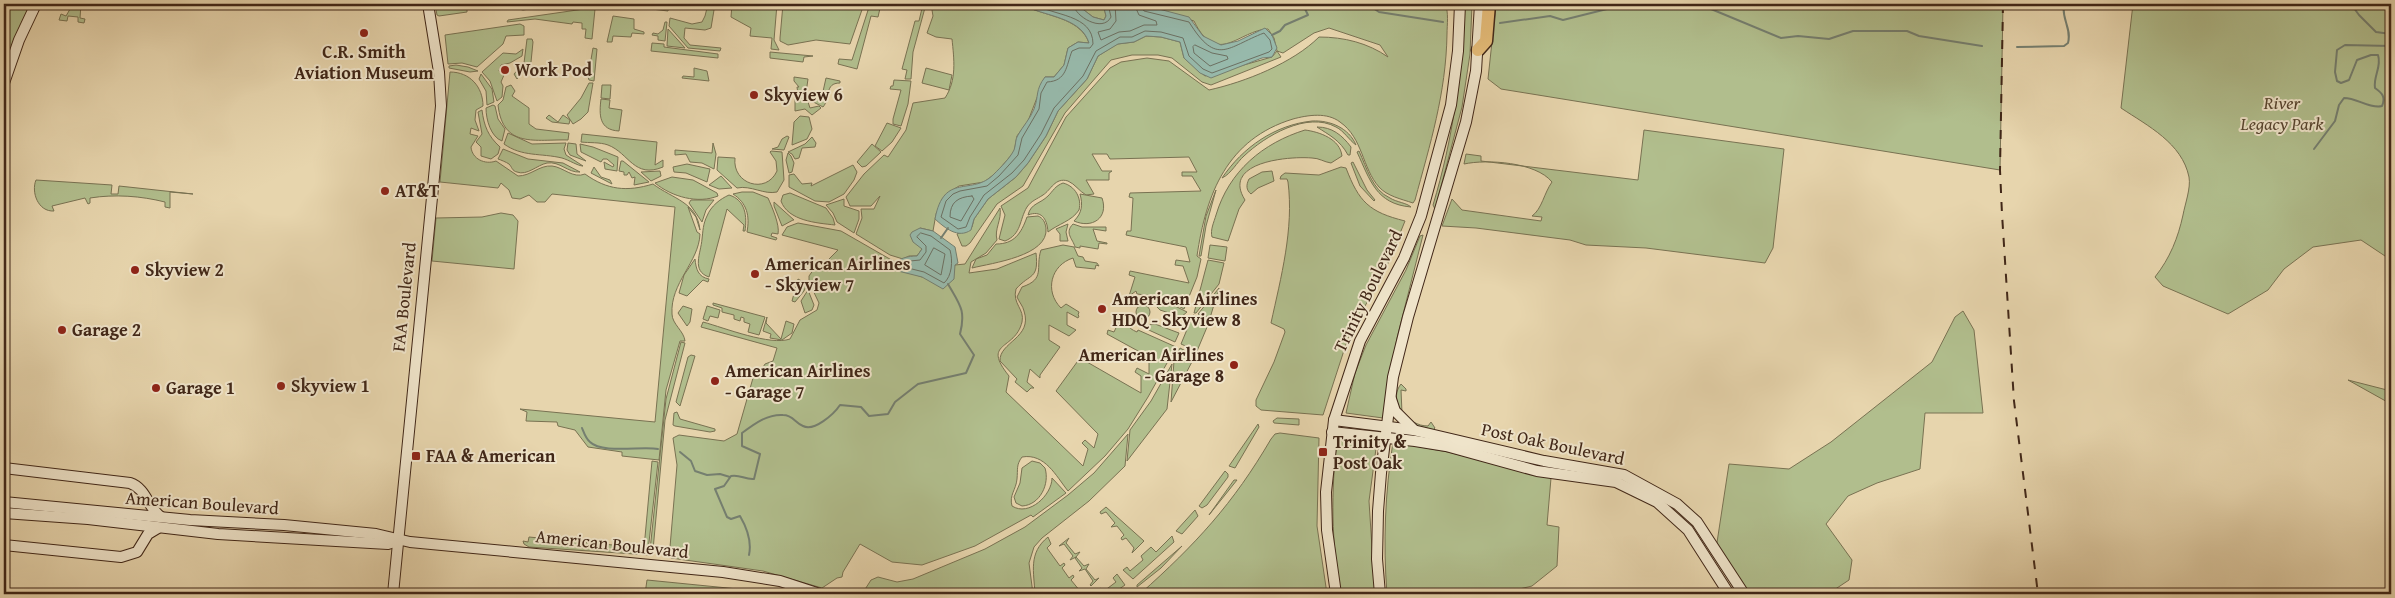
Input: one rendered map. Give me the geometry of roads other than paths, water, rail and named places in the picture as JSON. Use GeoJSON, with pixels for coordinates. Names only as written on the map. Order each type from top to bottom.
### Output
{"type":"FeatureCollection","features":[{"type":"Feature","properties":{"kind":"highway"},"geometry":{"type":"LineString","coordinates":[[1478,50],[1486,41],[1489,4]]}},
{"type":"Feature","properties":{"kind":"street"},"geometry":{"type":"LineString","coordinates":[[4,83],[19,40],[36,4]]}},
{"type":"Feature","properties":{"kind":"street","name":"FAA Boulevard"},"geometry":{"type":"LineString","coordinates":[[393,594],[440,115],[439,72],[428,4]]}},
{"type":"Feature","properties":{"kind":"street"},"geometry":{"type":"LineString","coordinates":[[1456,4],[1459,21]]}},
{"type":"Feature","properties":{"kind":"street","name":"Trinity Boulevard"},"geometry":{"type":"LineString","coordinates":[[1336,594],[1327,530],[1326,492],[1334,420],[1360,341],[1404,258],[1421,216],[1452,105],[1460,4]]}},
{"type":"Feature","properties":{"kind":"street","name":"Trinity Boulevard"},"geometry":{"type":"LineString","coordinates":[[1380,594],[1377,560],[1378,511],[1390,396],[1408,317],[1466,122],[1478,50],[1480,4]]}},
{"type":"Feature","properties":{"kind":"street"},"geometry":{"type":"LineString","coordinates":[[1390,396],[1394,411],[1413,430]]}},
{"type":"Feature","properties":{"kind":"street","name":"Post Oak Boulevard"},"geometry":{"type":"LineString","coordinates":[[1334,420],[1386,431],[1537,471],[1623,480],[1657,502],[1688,530],[1729,594]]}},
{"type":"Feature","properties":{"kind":"street","name":"Post Oak Boulevard"},"geometry":{"type":"LineString","coordinates":[[1332,432],[1413,430],[1462,440],[1623,480],[1660,492],[1697,522],[1744,594]]}},
{"type":"Feature","properties":{"kind":"street"},"geometry":{"type":"LineString","coordinates":[[1448,447],[1462,440],[1464,449],[1469,453]]}},
{"type":"Feature","properties":{"kind":"street"},"geometry":{"type":"LineString","coordinates":[[4,468],[130,483],[140,488],[151,508],[160,517]]}},
{"type":"Feature","properties":{"kind":"street"},"geometry":{"type":"LineString","coordinates":[[142,544],[137,532],[127,519],[142,507],[147,498]]}},
{"type":"Feature","properties":{"kind":"street","name":"American Boulevard"},"geometry":{"type":"LineString","coordinates":[[4,502],[127,519],[158,528],[218,534],[388,544],[398,541],[723,572],[780,581],[820,594]]}},
{"type":"Feature","properties":{"kind":"street","name":"American Boulevard"},"geometry":{"type":"LineString","coordinates":[[4,513],[127,519],[160,517],[294,526],[376,534],[389,536],[398,541]]}},
{"type":"Feature","properties":{"kind":"street"},"geometry":{"type":"LineString","coordinates":[[4,545],[121,557],[137,552],[148,534],[158,528]]}},
{"type":"Feature","properties":{"kind":"water"},"geometry":{"type":"Polygon","coordinates":[[[1028,4],[1076,4],[1093,17],[1104,20],[1106,16],[1103,4],[1140,4],[1189,17],[1203,36],[1221,45],[1238,41],[1265,28],[1272,35],[1277,48],[1272,57],[1262,58],[1211,78],[1200,73],[1184,58],[1180,42],[1161,37],[1146,36],[1134,42],[1118,44],[1098,56],[1087,79],[1058,111],[1046,136],[1028,163],[1016,177],[988,199],[974,219],[971,230],[957,233],[947,229],[935,219],[939,204],[945,195],[960,187],[986,181],[994,174],[1015,148],[1017,137],[1032,113],[1040,86],[1045,77],[1054,77],[1064,65],[1068,48],[1078,42],[1089,43],[1080,29],[1073,24],[1032,9],[1028,4]]]}},
{"type":"Feature","properties":{"kind":"water"},"geometry":{"type":"Polygon","coordinates":[[[920,228],[933,231],[955,247],[958,263],[955,265],[954,279],[943,289],[922,277],[898,271],[893,266],[900,259],[917,256],[922,249],[913,242],[910,235],[920,228]]]}},
{"type":"Feature","properties":{"kind":"waterway"},"geometry":{"type":"LineString","coordinates":[[1272,35],[1280,31],[1285,25],[1308,15],[1305,9],[1306,4]]}},
{"type":"Feature","properties":{"kind":"waterway"},"geometry":{"type":"LineString","coordinates":[[1367,4],[1379,12],[1443,22]]}},
{"type":"Feature","properties":{"kind":"waterway"},"geometry":{"type":"LineString","coordinates":[[1500,23],[1550,16],[1563,20],[1615,7],[1666,4]]}},
{"type":"Feature","properties":{"kind":"waterway"},"geometry":{"type":"LineString","coordinates":[[1699,4],[1781,38],[1798,36],[1829,39],[1853,31],[1907,31],[1919,36],[1982,46]]}},
{"type":"Feature","properties":{"kind":"waterway"},"geometry":{"type":"LineString","coordinates":[[2017,47],[2064,46],[2068,43],[2069,33],[2063,9],[2064,4]]}},
{"type":"Feature","properties":{"kind":"waterway"},"geometry":{"type":"LineString","coordinates":[[2351,4],[2376,32],[2391,34]]}},
{"type":"Feature","properties":{"kind":"waterway"},"geometry":{"type":"LineString","coordinates":[[2314,149],[2335,121],[2339,105],[2344,98],[2377,107],[2382,106],[2384,100],[2383,95],[2375,88],[2379,64],[2378,55],[2371,55],[2357,60],[2349,80],[2341,83],[2337,81],[2335,72],[2337,50],[2345,45],[2391,46]]}},
{"type":"Feature","properties":{"kind":"waterway"},"geometry":{"type":"LineString","coordinates":[[941,238],[948,228]]}},
{"type":"Feature","properties":{"kind":"waterway"},"geometry":{"type":"LineString","coordinates":[[749,555],[749,540],[743,521],[740,516],[731,519],[727,517],[715,489],[724,486],[731,476],[754,479],[760,454],[742,446],[742,433],[761,420],[777,415],[786,415],[803,426],[813,427],[829,417],[840,405],[861,407],[869,416],[888,414],[895,402],[918,384],[966,373],[974,355],[960,334],[962,326],[961,308],[948,284]]}},
{"type":"Feature","properties":{"kind":"waterway"},"geometry":{"type":"LineString","coordinates":[[582,428],[590,442],[603,448],[658,449]]}},
{"type":"Feature","properties":{"kind":"waterway"},"geometry":{"type":"LineString","coordinates":[[680,452],[691,461],[695,471],[707,475],[720,474],[730,477]]}},
{"type":"Feature","properties":{"kind":"railway"},"geometry":{"type":"LineString","coordinates":[[2003,4],[2000,170],[2002,214],[2014,401],[2038,594]]}},
{"type":"Feature","properties":{"kind":"place","name":"C.R. Smith Aviation Museum"},"geometry":{"type":"Point","coordinates":[364,33]}},
{"type":"Feature","properties":{"kind":"place","name":"Work Pod"},"geometry":{"type":"Point","coordinates":[505,70]}},
{"type":"Feature","properties":{"kind":"place","name":"Skyview 6"},"geometry":{"type":"Point","coordinates":[754,95]}},
{"type":"Feature","properties":{"kind":"place","name":"AT&T"},"geometry":{"type":"Point","coordinates":[385,191]}},
{"type":"Feature","properties":{"kind":"place","name":"Skyview 2"},"geometry":{"type":"Point","coordinates":[135,270]}},
{"type":"Feature","properties":{"kind":"place","name":"American Airlines - Skyview 7"},"geometry":{"type":"Point","coordinates":[755,274]}},
{"type":"Feature","properties":{"kind":"place","name":"American Airlines HDQ - Skyview 8"},"geometry":{"type":"Point","coordinates":[1102,309]}},
{"type":"Feature","properties":{"kind":"place","name":"Garage 2"},"geometry":{"type":"Point","coordinates":[62,330]}},
{"type":"Feature","properties":{"kind":"place","name":"American Airlines - Garage 8"},"geometry":{"type":"Point","coordinates":[1234,365]}},
{"type":"Feature","properties":{"kind":"place","name":"American Airlines - Garage 7"},"geometry":{"type":"Point","coordinates":[715,381]}},
{"type":"Feature","properties":{"kind":"place","name":"Skyview 1"},"geometry":{"type":"Point","coordinates":[281,386]}},
{"type":"Feature","properties":{"kind":"place","name":"Garage 1"},"geometry":{"type":"Point","coordinates":[156,388]}},
{"type":"Feature","properties":{"kind":"place","name":"Trinity & Post Oak"},"geometry":{"type":"Point","coordinates":[1323,452]}},
{"type":"Feature","properties":{"kind":"place","name":"FAA & American"},"geometry":{"type":"Point","coordinates":[416,456]}},
{"type":"Feature","properties":{"kind":"park label","name":"River Legacy Park"},"geometry":{"type":"Point","coordinates":[2282,113]}}]}
